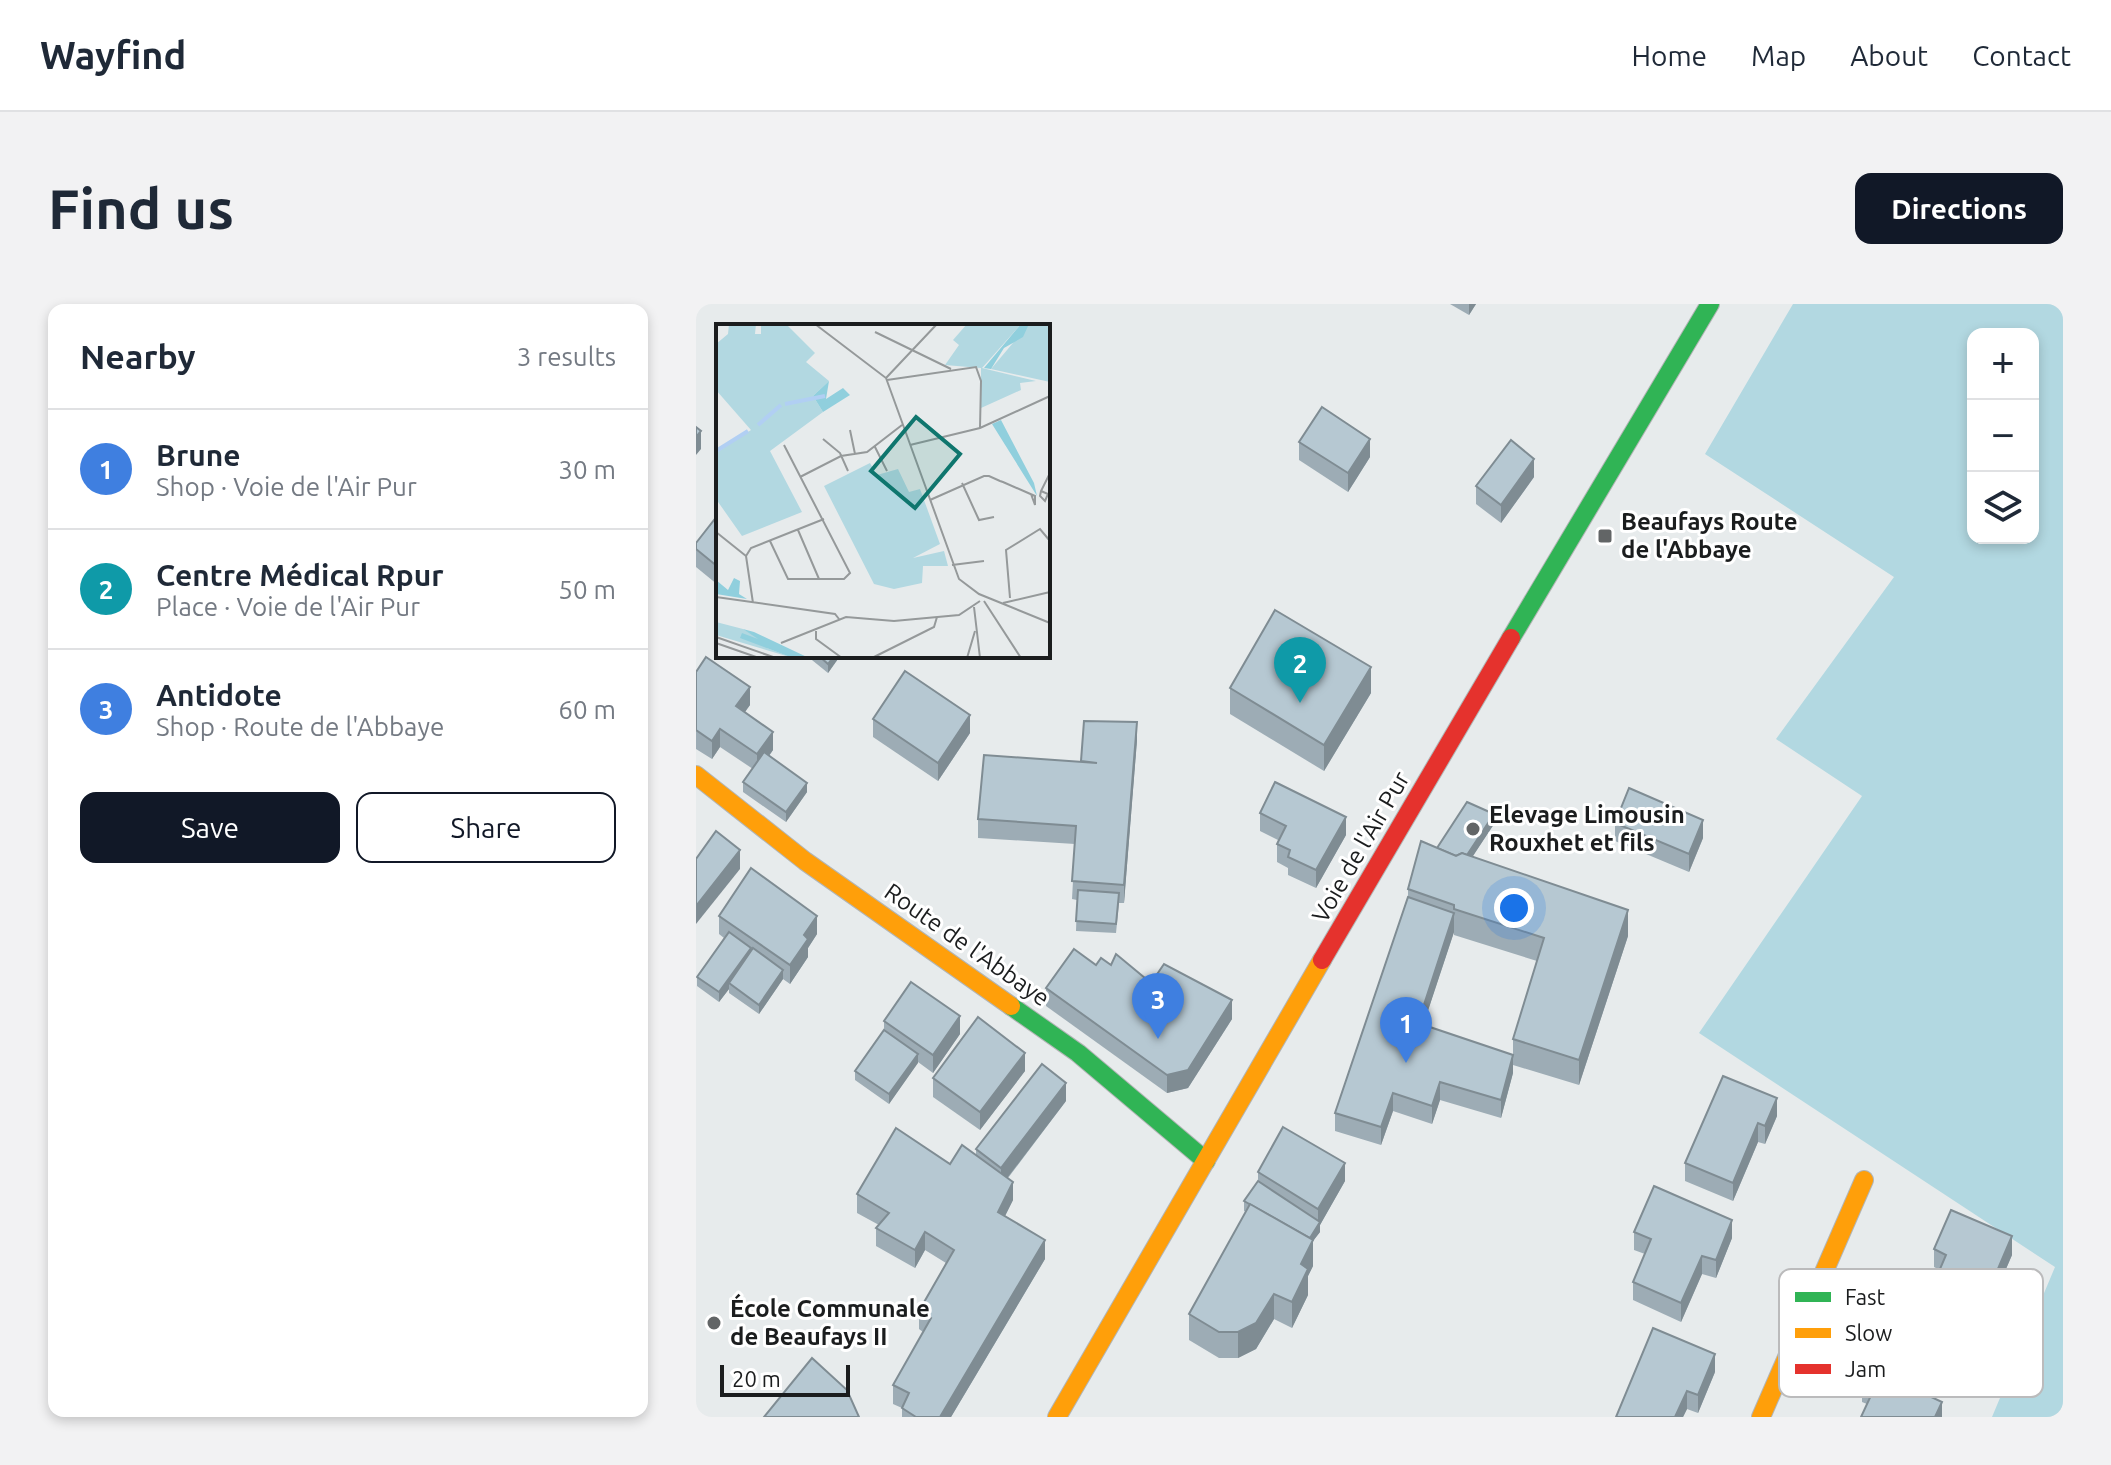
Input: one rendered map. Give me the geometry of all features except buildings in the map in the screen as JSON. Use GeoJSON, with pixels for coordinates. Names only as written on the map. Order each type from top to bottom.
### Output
{"type":"FeatureCollection","features":[{"type":"Feature","properties":{"kind":"main road","name":"Voie de l'Air Pur"},"geometry":{"type":"LineString","coordinates":[[1057,1417],[1452,737],[1710,304]]}},
{"type":"Feature","properties":{"kind":"main road","name":"Route de l'Abbaye"},"geometry":{"type":"LineString","coordinates":[[696,775],[805,861],[1078,1053],[1206,1161]]}},
{"type":"Feature","properties":{"kind":"main road"},"geometry":{"type":"LineString","coordinates":[[1825,1269],[1864,1180]]}},
{"type":"Feature","properties":{"kind":"main road"},"geometry":{"type":"LineString","coordinates":[[1761,1417],[1779,1376]]}},
{"type":"Feature","properties":{"kind":"shaded area"},"geometry":{"type":"Polygon","coordinates":[[[1793,304],[2063,304],[2063,1417],[1992,1417],[2000,1397],[2043,1397],[2043,1296],[2055,1267],[1699,1033],[1862,796],[1776,739],[1894,577],[1705,454],[1793,304]]]}},
{"type":"Feature","properties":{"kind":"traffic: fast"},"geometry":{"type":"LineString","coordinates":[[1511,638],[1710,304]]}},
{"type":"Feature","properties":{"kind":"traffic: fast"},"geometry":{"type":"LineString","coordinates":[[1011,1006],[1078,1053],[1206,1161]]}},
{"type":"Feature","properties":{"kind":"traffic: slow"},"geometry":{"type":"LineString","coordinates":[[696,775],[805,861],[1011,1006]]}},
{"type":"Feature","properties":{"kind":"traffic: slow"},"geometry":{"type":"LineString","coordinates":[[1057,1417],[1322,960]]}},
{"type":"Feature","properties":{"kind":"traffic: slow"},"geometry":{"type":"LineString","coordinates":[[1825,1269],[1864,1180]]}},
{"type":"Feature","properties":{"kind":"traffic: slow"},"geometry":{"type":"LineString","coordinates":[[1761,1417],[1779,1376]]}},
{"type":"Feature","properties":{"kind":"traffic: jam"},"geometry":{"type":"LineString","coordinates":[[1322,960],[1511,638]]}},
{"type":"Feature","properties":{"kind":"place","name":"Beaufays Route de l'Abbaye"},"geometry":{"type":"Point","coordinates":[1605,536]}},
{"type":"Feature","properties":{"kind":"place","name":"Centre Médical Rpur"},"geometry":{"type":"Point","coordinates":[1300,703]}},
{"type":"Feature","properties":{"kind":"place","name":"Elevage Limousin Rouxhet et fils"},"geometry":{"type":"Point","coordinates":[1473,829]}},
{"type":"Feature","properties":{"kind":"place","name":"Antidote"},"geometry":{"type":"Point","coordinates":[1158,1039]}},
{"type":"Feature","properties":{"kind":"place","name":"Brune"},"geometry":{"type":"Point","coordinates":[1406,1063]}},
{"type":"Feature","properties":{"kind":"place","name":"École Communale de Beaufays II"},"geometry":{"type":"Point","coordinates":[714,1323]}}]}
